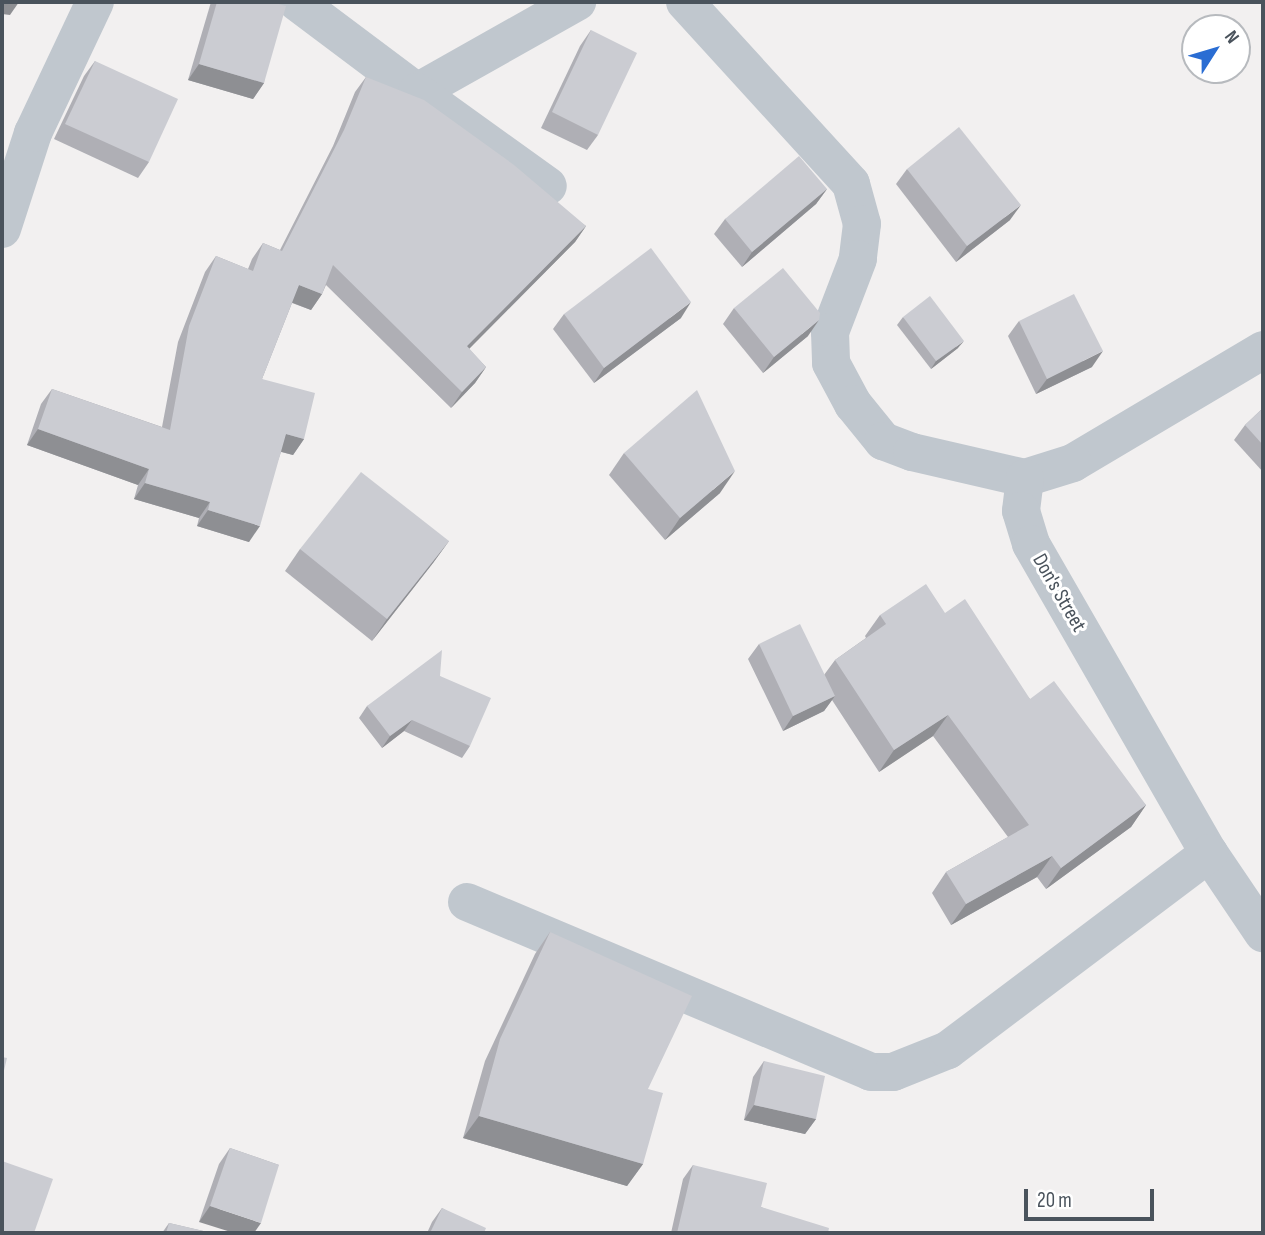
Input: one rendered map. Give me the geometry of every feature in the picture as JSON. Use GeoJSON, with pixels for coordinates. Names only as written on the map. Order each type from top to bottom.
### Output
{"type":"FeatureCollection","features":[{"type":"Feature","properties":{"kind":"street"},"geometry":{"type":"LineString","coordinates":[[2,229],[33,133],[95,2]]}},
{"type":"Feature","properties":{"kind":"street"},"geometry":{"type":"LineString","coordinates":[[298,2],[548,186]]}},
{"type":"Feature","properties":{"kind":"street"},"geometry":{"type":"LineString","coordinates":[[417,92],[577,2]]}},
{"type":"Feature","properties":{"kind":"street"},"geometry":{"type":"LineString","coordinates":[[685,2],[851,184],[862,224],[858,259],[830,332],[831,363],[853,404],[883,441],[912,452],[1025,478],[1073,463],[1263,350]]}},
{"type":"Feature","properties":{"kind":"street","name":"Don's Street"},"geometry":{"type":"LineString","coordinates":[[1025,478],[1021,510],[1031,544],[1209,853],[1263,933]]}},
{"type":"Feature","properties":{"kind":"street"},"geometry":{"type":"LineString","coordinates":[[467,902],[871,1072],[892,1072],[948,1050],[1209,853]]}},
{"type":"Feature","properties":{"kind":"building"},"geometry":{"type":"Polygon","coordinates":[[[217,2],[271,2],[286,6],[264,83],[199,64],[217,2]]]}},
{"type":"Feature","properties":{"kind":"building"},"geometry":{"type":"Polygon","coordinates":[[[591,30],[637,53],[598,135],[552,112],[591,30]]]}},
{"type":"Feature","properties":{"kind":"building"},"geometry":{"type":"Polygon","coordinates":[[[95,61],[178,99],[149,162],[65,124],[95,61]]]}},
{"type":"Feature","properties":{"kind":"building"},"geometry":{"type":"Polygon","coordinates":[[[366,77],[424,100],[514,165],[586,226],[467,346],[486,367],[462,392],[333,265],[322,294],[299,285],[262,379],[315,393],[304,439],[286,434],[260,526],[208,510],[210,502],[145,483],[149,469],[38,429],[52,389],[170,430],[189,326],[216,256],[253,271],[263,243],[282,251],[344,130],[366,77]]]}},
{"type":"Feature","properties":{"kind":"building"},"geometry":{"type":"Polygon","coordinates":[[[959,127],[1021,205],[967,246],[907,169],[959,127]]]}},
{"type":"Feature","properties":{"kind":"building"},"geometry":{"type":"Polygon","coordinates":[[[799,156],[827,189],[752,252],[725,219],[799,156]]]}},
{"type":"Feature","properties":{"kind":"building"},"geometry":{"type":"Polygon","coordinates":[[[651,248],[691,302],[604,368],[564,314],[651,248]]]}},
{"type":"Feature","properties":{"kind":"building"},"geometry":{"type":"Polygon","coordinates":[[[783,268],[820,313],[819,320],[774,357],[734,308],[783,268]]]}},
{"type":"Feature","properties":{"kind":"building"},"geometry":{"type":"Polygon","coordinates":[[[1074,294],[1103,351],[1047,379],[1019,321],[1074,294]]]}},
{"type":"Feature","properties":{"kind":"building"},"geometry":{"type":"Polygon","coordinates":[[[930,296],[964,341],[936,361],[903,317],[930,296]]]}},
{"type":"Feature","properties":{"kind":"building"},"geometry":{"type":"Polygon","coordinates":[[[697,390],[735,471],[680,518],[624,453],[697,390]]]}},
{"type":"Feature","properties":{"kind":"building"},"geometry":{"type":"Polygon","coordinates":[[[1263,408],[1263,445],[1245,425],[1263,408]]]}},
{"type":"Feature","properties":{"kind":"building"},"geometry":{"type":"Polygon","coordinates":[[[361,472],[449,541],[387,619],[300,549],[361,472]]]}},
{"type":"Feature","properties":{"kind":"building"},"geometry":{"type":"Polygon","coordinates":[[[926,584],[945,613],[965,599],[1030,699],[1054,681],[1146,805],[1061,868],[1052,856],[966,904],[946,872],[1029,825],[948,715],[894,750],[835,660],[886,624],[880,615],[926,584]]]}},
{"type":"Feature","properties":{"kind":"building"},"geometry":{"type":"Polygon","coordinates":[[[800,624],[835,696],[793,716],[759,644],[800,624]]]}},
{"type":"Feature","properties":{"kind":"building"},"geometry":{"type":"Polygon","coordinates":[[[442,650],[440,676],[491,698],[470,746],[412,720],[390,736],[367,706],[442,650]]]}},
{"type":"Feature","properties":{"kind":"building"},"geometry":{"type":"Polygon","coordinates":[[[550,932],[692,996],[648,1089],[663,1093],[643,1164],[479,1116],[500,1039],[550,932]]]}},
{"type":"Feature","properties":{"kind":"building"},"geometry":{"type":"Polygon","coordinates":[[[2,1057],[7,1058],[2,1079],[2,1057]]]}},
{"type":"Feature","properties":{"kind":"building"},"geometry":{"type":"Polygon","coordinates":[[[764,1061],[825,1076],[816,1119],[754,1105],[764,1061]]]}},
{"type":"Feature","properties":{"kind":"building"},"geometry":{"type":"Polygon","coordinates":[[[230,1148],[279,1165],[261,1223],[210,1206],[230,1148]]]}},
{"type":"Feature","properties":{"kind":"building"},"geometry":{"type":"Polygon","coordinates":[[[2,1161],[53,1179],[34,1233],[2,1233],[2,1161]]]}},
{"type":"Feature","properties":{"kind":"building"},"geometry":{"type":"Polygon","coordinates":[[[693,1165],[767,1183],[761,1207],[829,1228],[828,1233],[677,1233],[693,1165]]]}},
{"type":"Feature","properties":{"kind":"building"},"geometry":{"type":"Polygon","coordinates":[[[442,1208],[486,1228],[484,1233],[430,1233],[442,1208]]]}},
{"type":"Feature","properties":{"kind":"building"},"geometry":{"type":"Polygon","coordinates":[[[169,1223],[212,1233],[166,1233],[169,1223]]]}}]}
